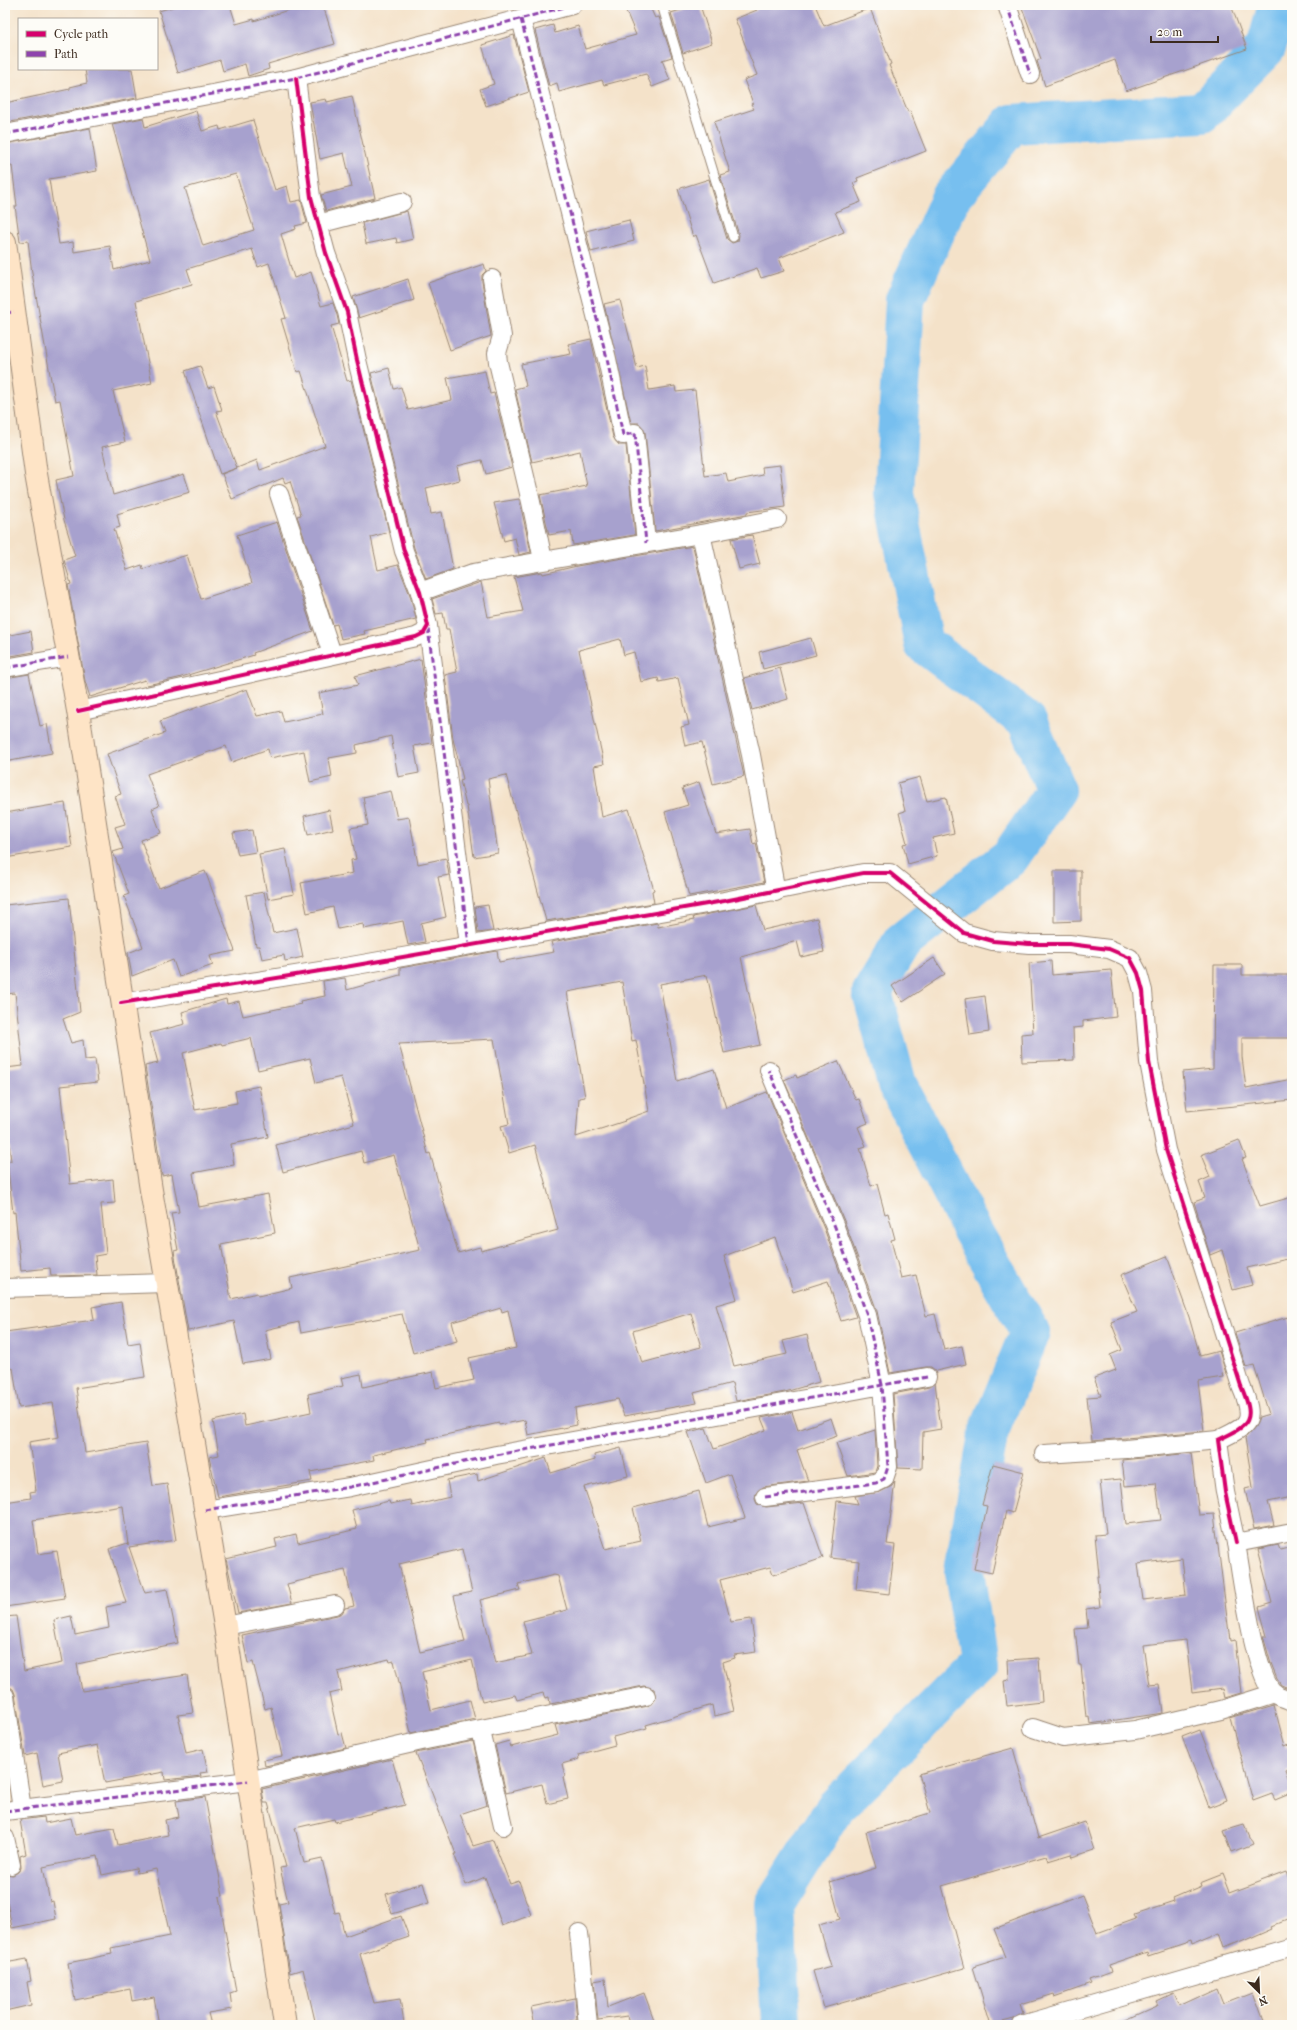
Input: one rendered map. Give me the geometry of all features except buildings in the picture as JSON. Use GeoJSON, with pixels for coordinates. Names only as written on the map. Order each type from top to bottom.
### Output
{"type":"FeatureCollection","features":[{"type":"Feature","properties":{"kind":"main road"},"geometry":{"type":"LineString","coordinates":[[5,242],[10,312],[36,474],[78,711],[166,1283],[225,1626],[285,2025]]}},
{"type":"Feature","properties":{"kind":"street"},"geometry":{"type":"LineString","coordinates":[[5,134],[296,78],[572,5]]}},
{"type":"Feature","properties":{"kind":"street"},"geometry":{"type":"LineString","coordinates":[[1007,5],[1030,74]]}},
{"type":"Feature","properties":{"kind":"street"},"geometry":{"type":"LineString","coordinates":[[521,19],[607,359],[623,436],[635,433],[646,543]]}},
{"type":"Feature","properties":{"kind":"street"},"geometry":{"type":"LineString","coordinates":[[296,78],[312,197],[318,224],[326,253],[347,312],[357,360],[404,551],[420,592],[428,626],[469,945]]}},
{"type":"Feature","properties":{"kind":"street"},"geometry":{"type":"LineString","coordinates":[[318,224],[402,202]]}},
{"type":"Feature","properties":{"kind":"street"},"geometry":{"type":"LineString","coordinates":[[492,279],[502,336],[497,353],[498,362],[532,502],[543,560]]}},
{"type":"Feature","properties":{"kind":"street"},"geometry":{"type":"LineString","coordinates":[[279,494],[332,654]]}},
{"type":"Feature","properties":{"kind":"street"},"geometry":{"type":"LineString","coordinates":[[420,592],[473,573],[701,534],[777,519]]}},
{"type":"Feature","properties":{"kind":"street"},"geometry":{"type":"LineString","coordinates":[[701,534],[751,755],[776,892]]}},
{"type":"Feature","properties":{"kind":"street"},"geometry":{"type":"LineString","coordinates":[[78,711],[332,654],[416,637],[424,633],[428,626]]}},
{"type":"Feature","properties":{"kind":"street"},"geometry":{"type":"LineString","coordinates":[[5,668],[68,657]]}},
{"type":"Feature","properties":{"kind":"street"},"geometry":{"type":"LineString","coordinates":[[122,1003],[776,892],[863,873],[890,873],[964,933],[993,941],[1029,944],[1070,944],[1109,949],[1130,958],[1138,973],[1143,991],[1149,1062],[1166,1150],[1241,1386],[1248,1402],[1249,1416],[1246,1424],[1241,1429],[1218,1440],[1126,1449],[1044,1454]]}},
{"type":"Feature","properties":{"kind":"street"},"geometry":{"type":"LineString","coordinates":[[765,1497],[876,1483],[884,1479],[888,1467],[882,1385],[864,1307],[835,1227],[769,1070]]}},
{"type":"Feature","properties":{"kind":"street"},"geometry":{"type":"LineString","coordinates":[[5,1288],[166,1283]]}},
{"type":"Feature","properties":{"kind":"street"},"geometry":{"type":"LineString","coordinates":[[205,1510],[350,1487],[496,1455],[927,1377]]}},
{"type":"Feature","properties":{"kind":"street"},"geometry":{"type":"LineString","coordinates":[[1218,1440],[1225,1492],[1236,1543],[1252,1635],[1265,1678],[1275,1694],[1292,1701]]}},
{"type":"Feature","properties":{"kind":"street"},"geometry":{"type":"LineString","coordinates":[[1236,1543],[1292,1532]]}},
{"type":"Feature","properties":{"kind":"street"},"geometry":{"type":"LineString","coordinates":[[225,1626],[335,1606]]}},
{"type":"Feature","properties":{"kind":"street"},"geometry":{"type":"LineString","coordinates":[[1033,1728],[1063,1738],[1135,1730],[1221,1710],[1275,1694]]}},
{"type":"Feature","properties":{"kind":"street"},"geometry":{"type":"LineString","coordinates":[[5,1696],[14,1810],[248,1781],[426,1740],[481,1731],[646,1696]]}},
{"type":"Feature","properties":{"kind":"street"},"geometry":{"type":"LineString","coordinates":[[481,1731],[503,1826]]}},
{"type":"Feature","properties":{"kind":"street"},"geometry":{"type":"LineString","coordinates":[[5,1838],[11,1865]]}},
{"type":"Feature","properties":{"kind":"street"},"geometry":{"type":"LineString","coordinates":[[579,1933],[588,2025]]}},
{"type":"Feature","properties":{"kind":"street"},"geometry":{"type":"LineString","coordinates":[[1022,2025],[1292,1947]]}},
{"type":"Feature","properties":{"kind":"lane"},"geometry":{"type":"LineString","coordinates":[[662,5],[733,237]]}},
{"type":"Feature","properties":{"kind":"waterway"},"geometry":{"type":"LineString","coordinates":[[781,2025],[775,1904],[835,1808],[978,1665],[964,1571],[989,1431],[1030,1332],[970,1227],[897,1084],[872,992],[902,942],[1010,857],[1056,790],[1027,721],[924,644],[894,493],[905,300],[951,197],[1012,124],[1202,113],[1266,48],[1278,5]]}},
{"type":"Feature","properties":{"kind":"marked path"},"geometry":{"type":"LineString","coordinates":[[5,134],[296,78],[572,5]]}},
{"type":"Feature","properties":{"kind":"marked path"},"geometry":{"type":"LineString","coordinates":[[1007,5],[1030,74]]}},
{"type":"Feature","properties":{"kind":"marked path"},"geometry":{"type":"LineString","coordinates":[[521,19],[607,359],[623,435],[635,433],[646,543]]}},
{"type":"Feature","properties":{"kind":"marked path"},"geometry":{"type":"LineString","coordinates":[[5,313],[14,312]]}},
{"type":"Feature","properties":{"kind":"marked path"},"geometry":{"type":"LineString","coordinates":[[428,628],[469,945]]}},
{"type":"Feature","properties":{"kind":"marked path"},"geometry":{"type":"LineString","coordinates":[[5,668],[68,657]]}},
{"type":"Feature","properties":{"kind":"marked path"},"geometry":{"type":"LineString","coordinates":[[765,1497],[876,1483],[884,1479],[888,1467],[882,1385],[867,1315],[835,1227],[769,1070]]}},
{"type":"Feature","properties":{"kind":"marked path"},"geometry":{"type":"LineString","coordinates":[[205,1510],[350,1487],[496,1455],[927,1377]]}},
{"type":"Feature","properties":{"kind":"marked path"},"geometry":{"type":"LineString","coordinates":[[5,1811],[248,1781]]}},
{"type":"Feature","properties":{"kind":"cycle path"},"geometry":{"type":"LineString","coordinates":[[78,711],[416,637],[424,633],[428,626],[420,592],[404,551],[357,360],[347,312],[326,253],[311,197],[296,78]]}},
{"type":"Feature","properties":{"kind":"cycle path"},"geometry":{"type":"LineString","coordinates":[[121,1003],[351,966],[724,901],[863,873],[890,873],[964,933],[993,941],[1029,944],[1069,944],[1109,949],[1130,958],[1138,973],[1143,991],[1149,1062],[1166,1150],[1248,1407],[1249,1415],[1243,1426],[1218,1440],[1225,1492],[1236,1543]]}}]}
